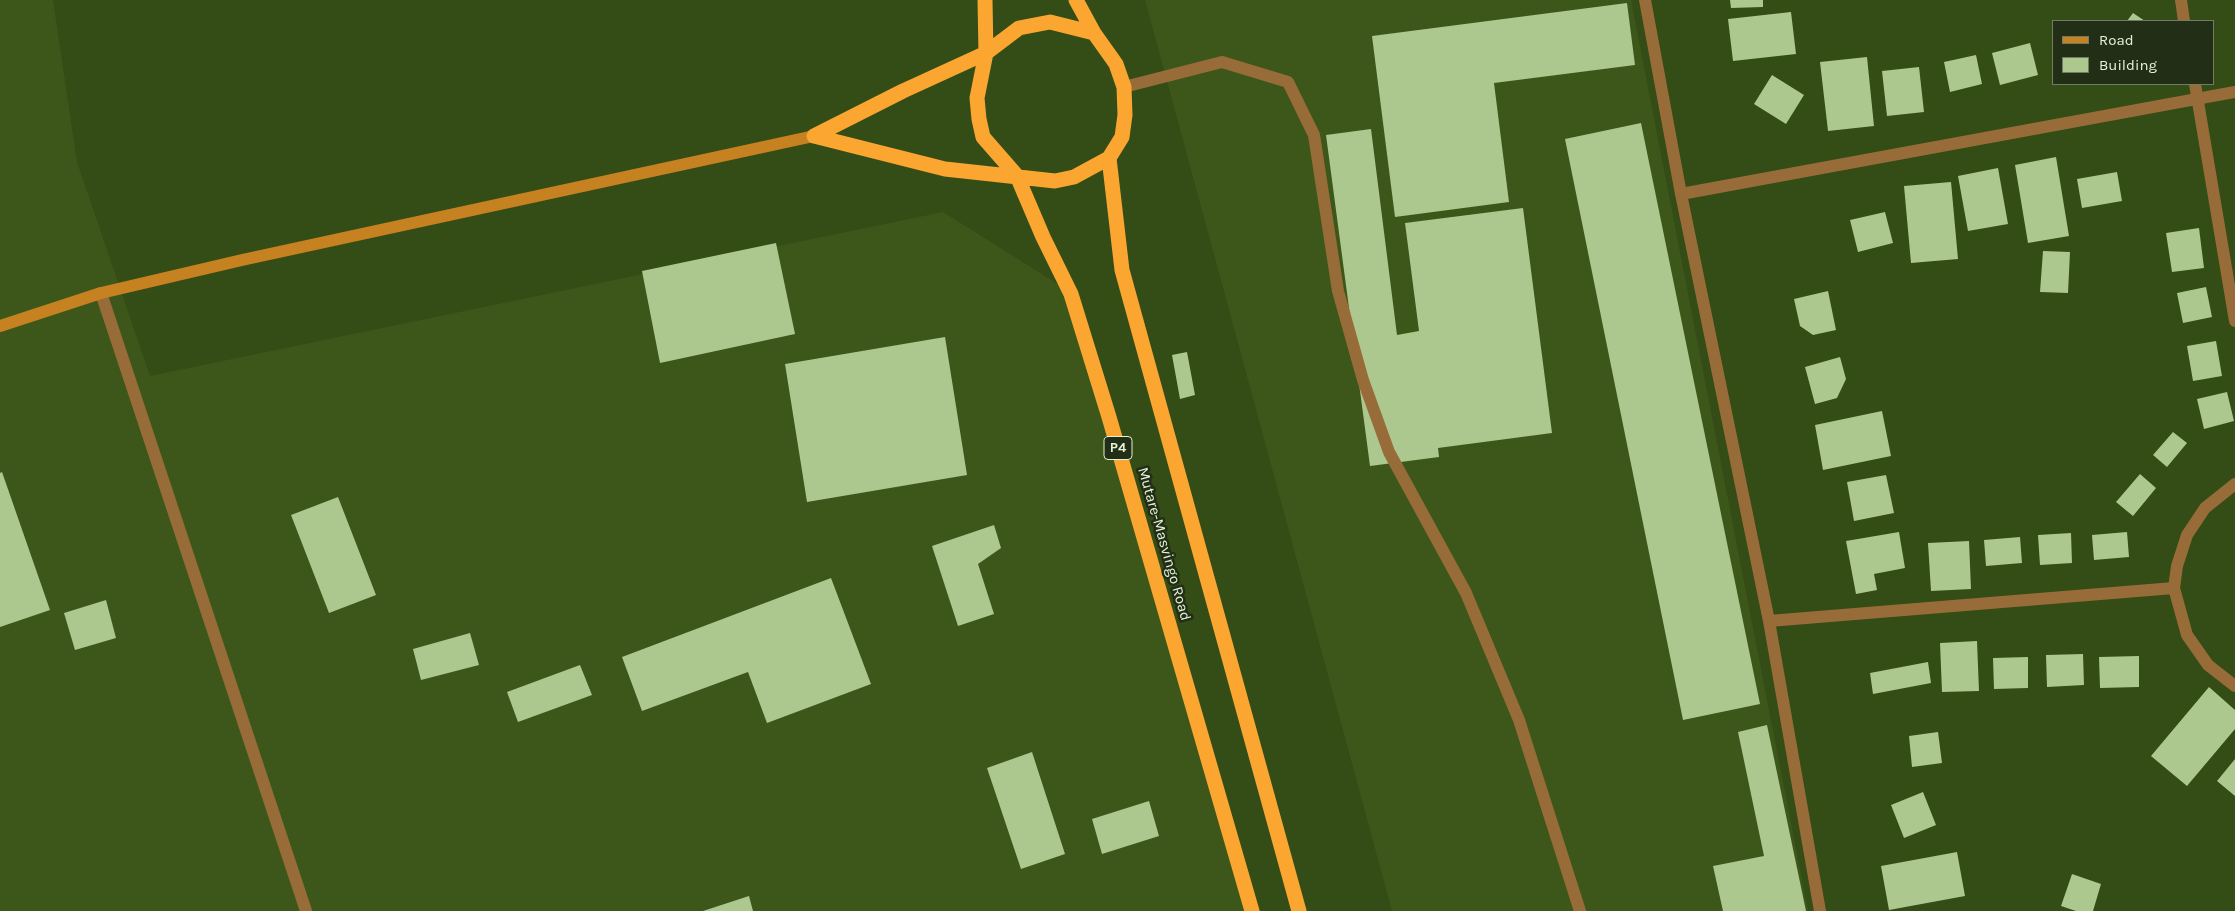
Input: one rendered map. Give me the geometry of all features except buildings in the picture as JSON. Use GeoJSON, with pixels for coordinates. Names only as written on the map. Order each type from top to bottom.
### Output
{"type":"FeatureCollection","features":[{"type":"Feature","properties":{"kind":"highway","name":"Mutare-Masvingo Road"},"geometry":{"type":"LineString","coordinates":[[985,0],[986,53],[977,98],[983,137],[1018,176],[1043,237],[1071,294],[1110,417],[1252,911]]}},
{"type":"Feature","properties":{"kind":"highway"},"geometry":{"type":"LineString","coordinates":[[814,136],[945,170],[1055,181],[1074,177],[1109,158],[1122,137],[1125,116],[1124,87],[1116,64],[1094,33],[1076,0]]}},
{"type":"Feature","properties":{"kind":"highway"},"geometry":{"type":"LineString","coordinates":[[814,136],[903,91],[986,53],[1019,28],[1050,22],[1094,33]]}},
{"type":"Feature","properties":{"kind":"highway"},"geometry":{"type":"LineString","coordinates":[[1109,158],[1122,270],[1299,911]]}},
{"type":"Feature","properties":{"kind":"street"},"geometry":{"type":"LineString","coordinates":[[1645,0],[1681,194],[1769,621],[1820,911]]}},
{"type":"Feature","properties":{"kind":"street"},"geometry":{"type":"LineString","coordinates":[[2181,0],[2184,20]]}},
{"type":"Feature","properties":{"kind":"street"},"geometry":{"type":"LineString","coordinates":[[1124,87],[1222,62],[1288,82],[1314,135],[1338,291],[1363,380],[1389,452],[1466,593],[1519,720],[1580,911]]}},
{"type":"Feature","properties":{"kind":"street"},"geometry":{"type":"LineString","coordinates":[[2195,85],[2235,321]]}},
{"type":"Feature","properties":{"kind":"street"},"geometry":{"type":"LineString","coordinates":[[1681,194],[2235,92]]}},
{"type":"Feature","properties":{"kind":"street"},"geometry":{"type":"LineString","coordinates":[[0,326],[101,293],[242,260],[814,136]]}},
{"type":"Feature","properties":{"kind":"street"},"geometry":{"type":"LineString","coordinates":[[101,293],[306,911]]}},
{"type":"Feature","properties":{"kind":"street"},"geometry":{"type":"LineString","coordinates":[[2235,484],[2206,508],[2188,535],[2177,566],[2174,588],[2187,635],[2208,665],[2235,686]]}},
{"type":"Feature","properties":{"kind":"street"},"geometry":{"type":"LineString","coordinates":[[1769,621],[2174,588]]}},
{"type":"Feature","properties":{"kind":"shaded area"},"geometry":{"type":"Polygon","coordinates":[[[0,0],[53,0],[77,162],[150,376],[943,212],[1064,288],[1253,911],[0,911],[0,0]]]}},
{"type":"Feature","properties":{"kind":"shaded area"},"geometry":{"type":"Polygon","coordinates":[[[1145,0],[1631,0],[1808,911],[1392,911],[1145,0]]]}}]}
